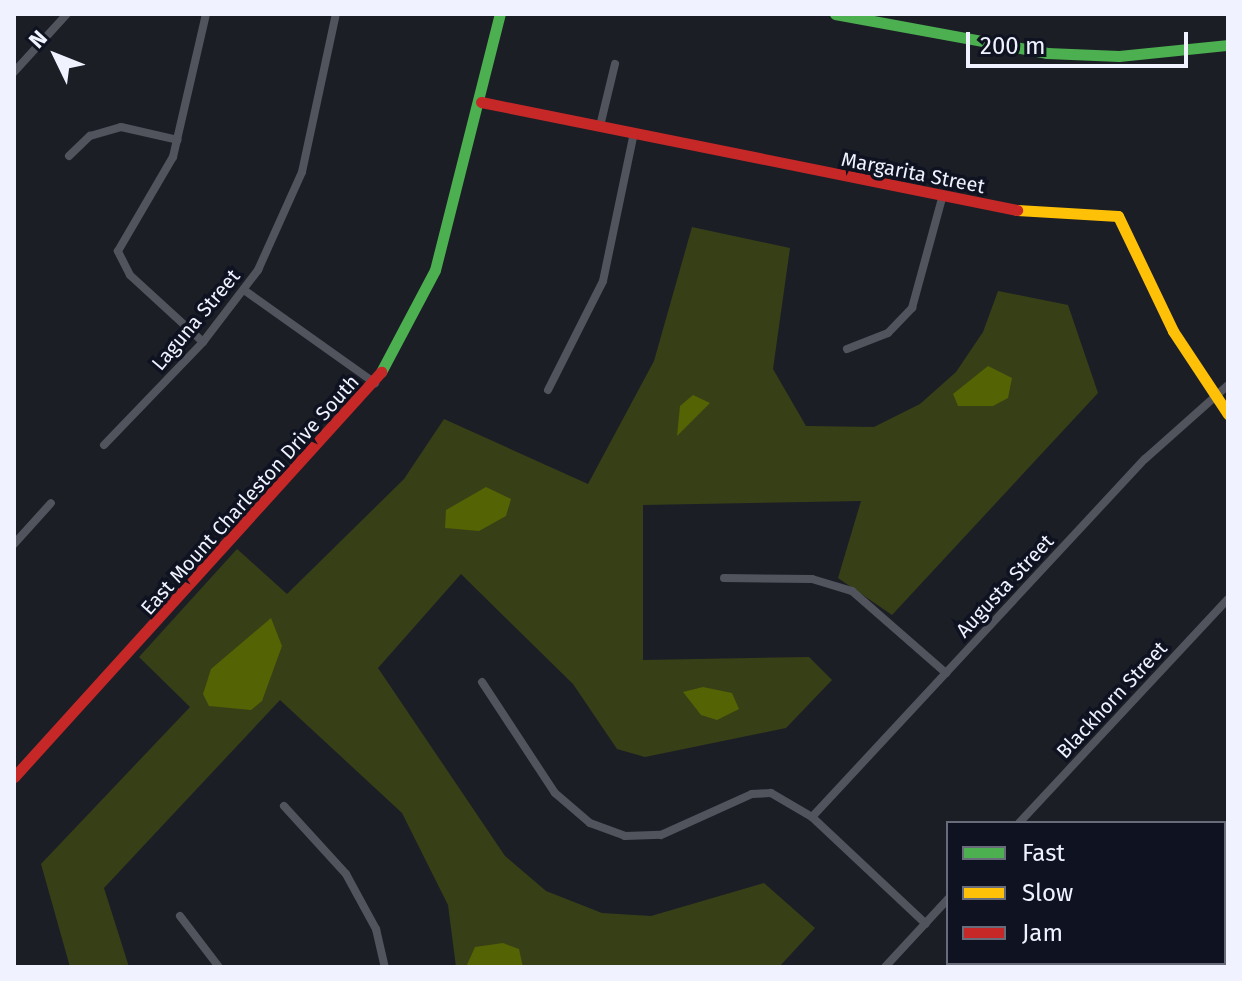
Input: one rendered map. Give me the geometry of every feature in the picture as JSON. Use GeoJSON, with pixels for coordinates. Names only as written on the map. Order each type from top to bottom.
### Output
{"type":"FeatureCollection","features":[{"type":"Feature","properties":{"kind":"street"},"geometry":{"type":"LineString","coordinates":[[14,72],[67,14]]}},
{"type":"Feature","properties":{"kind":"street"},"geometry":{"type":"LineString","coordinates":[[203,342],[119,258],[121,243],[160,188],[178,140],[206,14]]}},
{"type":"Feature","properties":{"kind":"street","name":"Laguna Street"},"geometry":{"type":"LineString","coordinates":[[104,445],[203,342],[244,290],[282,225],[302,172],[336,14]]}},
{"type":"Feature","properties":{"kind":"street","name":"East Mount Charleston Drive South"},"geometry":{"type":"LineString","coordinates":[[14,777],[375,383],[435,270],[481,102],[500,14]]}},
{"type":"Feature","properties":{"kind":"street"},"geometry":{"type":"LineString","coordinates":[[835,14],[921,32],[1080,55],[1228,45]]}},
{"type":"Feature","properties":{"kind":"street"},"geometry":{"type":"LineString","coordinates":[[600,126],[615,64]]}},
{"type":"Feature","properties":{"kind":"street","name":"Margarita Street"},"geometry":{"type":"LineString","coordinates":[[481,102],[942,198],[1029,212],[1118,216],[1128,227],[1173,331],[1228,414]]}},
{"type":"Feature","properties":{"kind":"street"},"geometry":{"type":"LineString","coordinates":[[69,156],[90,136],[121,127],[178,140]]}},
{"type":"Feature","properties":{"kind":"street"},"geometry":{"type":"LineString","coordinates":[[548,390],[603,281],[634,133]]}},
{"type":"Feature","properties":{"kind":"street"},"geometry":{"type":"LineString","coordinates":[[847,349],[888,333],[912,308],[942,198]]}},
{"type":"Feature","properties":{"kind":"street"},"geometry":{"type":"LineString","coordinates":[[244,290],[375,383]]}},
{"type":"Feature","properties":{"kind":"street","name":"Augusta Street"},"geometry":{"type":"LineString","coordinates":[[812,817],[1145,459],[1228,385]]}},
{"type":"Feature","properties":{"kind":"street"},"geometry":{"type":"LineString","coordinates":[[14,544],[51,503]]}},
{"type":"Feature","properties":{"kind":"street"},"geometry":{"type":"LineString","coordinates":[[724,578],[812,579],[852,591],[946,673]]}},
{"type":"Feature","properties":{"kind":"street","name":"Blackhorn Street"},"geometry":{"type":"LineString","coordinates":[[1021,821],[1228,599]]}},
{"type":"Feature","properties":{"kind":"street"},"geometry":{"type":"LineString","coordinates":[[482,682],[555,793],[603,829],[661,835],[761,792],[785,798],[812,817],[926,924]]}},
{"type":"Feature","properties":{"kind":"street"},"geometry":{"type":"LineString","coordinates":[[284,806],[346,874],[380,938],[385,967]]}},
{"type":"Feature","properties":{"kind":"street"},"geometry":{"type":"LineString","coordinates":[[885,967],[946,901]]}},
{"type":"Feature","properties":{"kind":"street"},"geometry":{"type":"LineString","coordinates":[[180,916],[219,967]]}},
{"type":"Feature","properties":{"kind":"shaded area"},"geometry":{"type":"Polygon","coordinates":[[[692,227],[790,248],[773,369],[806,426],[874,427],[920,404],[956,372],[983,332],[998,291],[1068,305],[1098,393],[892,615],[838,578],[861,501],[643,505],[643,660],[809,657],[832,680],[786,728],[645,757],[617,749],[573,684],[461,574],[378,668],[505,856],[546,891],[602,913],[651,916],[764,883],[815,928],[779,967],[456,967],[448,905],[402,813],[280,700],[104,888],[129,967],[70,967],[41,864],[190,707],[139,657],[237,549],[287,594],[404,479],[444,419],[588,484],[654,361],[692,227]]]}},
{"type":"Feature","properties":{"kind":"shaded area"},"geometry":{"type":"Polygon","coordinates":[[[988,366],[1012,378],[1008,398],[993,406],[958,406],[953,394],[988,366]]]}},
{"type":"Feature","properties":{"kind":"shaded area"},"geometry":{"type":"Polygon","coordinates":[[[693,395],[710,403],[677,436],[680,406],[693,395]]]}},
{"type":"Feature","properties":{"kind":"shaded area"},"geometry":{"type":"Polygon","coordinates":[[[486,487],[511,499],[506,516],[479,531],[445,528],[446,510],[486,487]]]}},
{"type":"Feature","properties":{"kind":"shaded area"},"geometry":{"type":"Polygon","coordinates":[[[271,618],[282,646],[262,701],[251,710],[209,706],[203,694],[211,669],[271,618]]]}},
{"type":"Feature","properties":{"kind":"shaded area"},"geometry":{"type":"Polygon","coordinates":[[[703,687],[732,693],[739,709],[717,720],[701,715],[683,692],[703,687]]]}},
{"type":"Feature","properties":{"kind":"shaded area"},"geometry":{"type":"Polygon","coordinates":[[[503,943],[519,949],[523,967],[466,967],[475,947],[503,943]]]}},
{"type":"Feature","properties":{"kind":"traffic: fast"},"geometry":{"type":"LineString","coordinates":[[381,372],[435,270],[500,14]]}},
{"type":"Feature","properties":{"kind":"traffic: fast"},"geometry":{"type":"LineString","coordinates":[[835,14],[1047,53],[1119,56],[1228,45]]}},
{"type":"Feature","properties":{"kind":"traffic: slow"},"geometry":{"type":"LineString","coordinates":[[1017,210],[1118,216],[1173,331],[1228,414]]}},
{"type":"Feature","properties":{"kind":"traffic: jam"},"geometry":{"type":"LineString","coordinates":[[481,102],[1017,210]]}},
{"type":"Feature","properties":{"kind":"traffic: jam"},"geometry":{"type":"LineString","coordinates":[[14,777],[381,372]]}}]}
